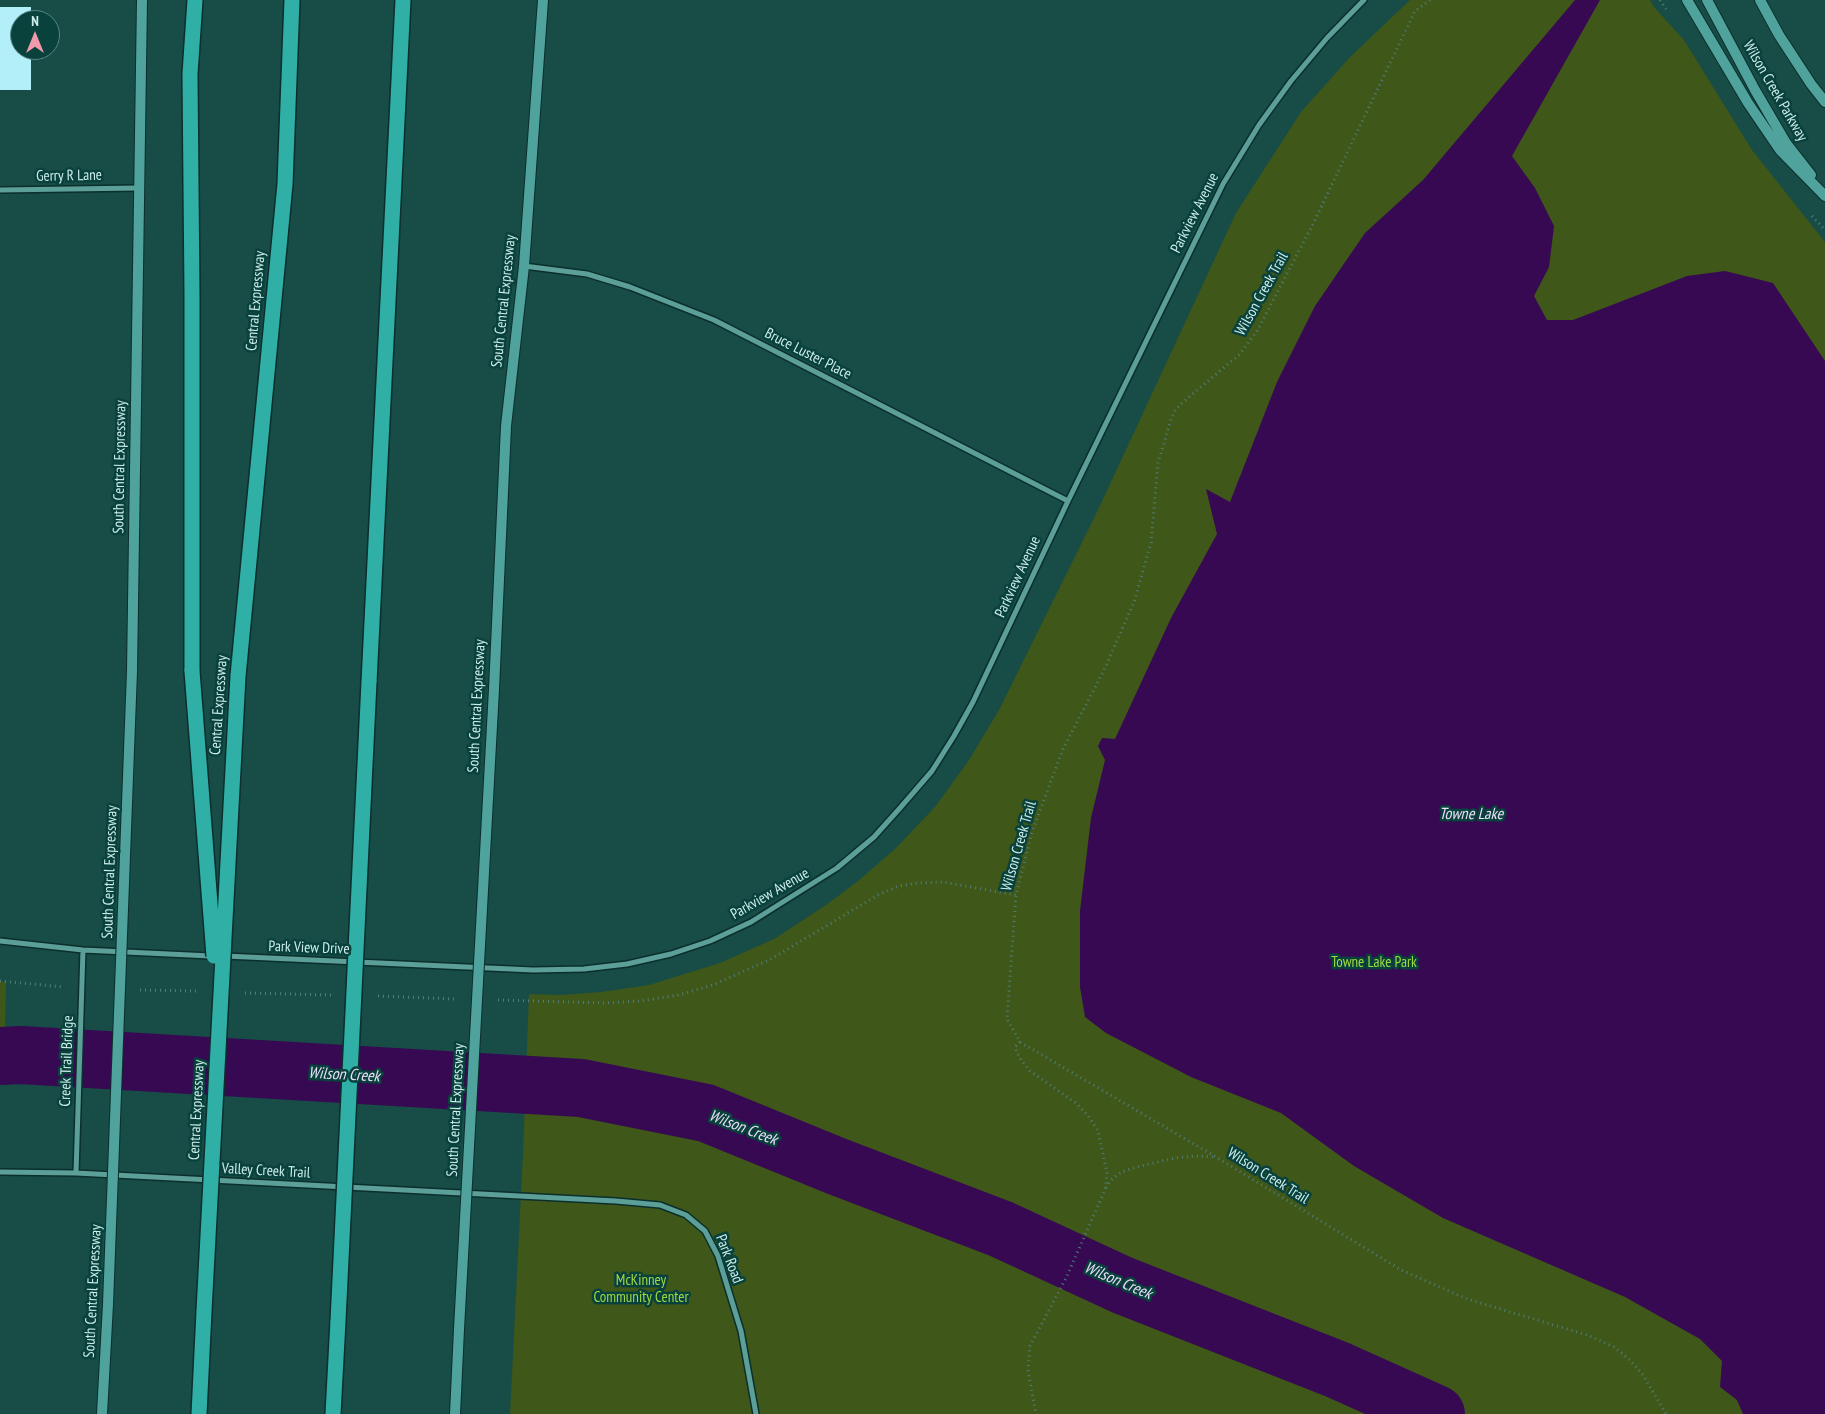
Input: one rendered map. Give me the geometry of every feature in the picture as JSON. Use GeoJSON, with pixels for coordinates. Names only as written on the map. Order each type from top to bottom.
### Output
{"type":"FeatureCollection","features":[{"type":"Feature","properties":{"kind":"highway"},"geometry":{"type":"LineString","coordinates":[[195,0],[190,74],[192,671],[219,1015]]}},
{"type":"Feature","properties":{"kind":"highway","name":"Central Expressway"},"geometry":{"type":"LineString","coordinates":[[199,1414],[238,676],[285,184],[292,0]]}},
{"type":"Feature","properties":{"kind":"highway"},"geometry":{"type":"LineString","coordinates":[[333,1414],[403,0]]}},
{"type":"Feature","properties":{"kind":"main road","name":"South Central Expressway"},"geometry":{"type":"LineString","coordinates":[[102,1414],[108,1304],[132,671],[142,0]]}},
{"type":"Feature","properties":{"kind":"main road","name":"South Central Expressway"},"geometry":{"type":"LineString","coordinates":[[455,1414],[494,689],[506,426],[524,266],[543,0]]}},
{"type":"Feature","properties":{"kind":"main road"},"geometry":{"type":"LineString","coordinates":[[1687,0],[1748,103],[1780,150],[1825,194]]}},
{"type":"Feature","properties":{"kind":"main road","name":"Wilson Creek Parkway"},"geometry":{"type":"LineString","coordinates":[[1707,0],[1755,90],[1786,143],[1825,194]]}},
{"type":"Feature","properties":{"kind":"main road"},"geometry":{"type":"LineString","coordinates":[[1760,0],[1779,35],[1825,102]]}},
{"type":"Feature","properties":{"kind":"street","name":"Parkview Avenue"},"geometry":{"type":"LineString","coordinates":[[533,970],[584,969],[627,964],[671,954],[710,941],[751,922],[797,895],[837,868],[874,837],[932,771],[973,702],[1068,501],[1237,160],[1291,80],[1327,38],[1364,0]]}},
{"type":"Feature","properties":{"kind":"street","name":"Gerry R Lane"},"geometry":{"type":"LineString","coordinates":[[0,190],[139,188]]}},
{"type":"Feature","properties":{"kind":"street","name":"Bruce Luster Place"},"geometry":{"type":"LineString","coordinates":[[524,266],[587,274],[647,293],[714,320],[1068,501]]}},
{"type":"Feature","properties":{"kind":"street","name":"Park View Drive"},"geometry":{"type":"LineString","coordinates":[[0,941],[83,950],[533,970]]}},
{"type":"Feature","properties":{"kind":"street","name":"Creek Trail Bridge"},"geometry":{"type":"LineString","coordinates":[[76,1173],[83,950]]}},
{"type":"Feature","properties":{"kind":"street","name":"Valley Creek Trail"},"geometry":{"type":"LineString","coordinates":[[0,1172],[76,1173],[502,1196]]}},
{"type":"Feature","properties":{"kind":"street","name":"Park Road"},"geometry":{"type":"LineString","coordinates":[[502,1196],[660,1205],[686,1215],[705,1230],[718,1256],[741,1331],[756,1414]]}},
{"type":"Feature","properties":{"kind":"path","name":"Wilson Creek Trail"},"geometry":{"type":"LineString","coordinates":[[1430,0],[1415,11],[1313,224],[1257,331],[1240,354],[1182,403],[1172,419],[1158,463],[1150,543],[1134,602],[1104,670],[1063,749],[1032,832],[1016,895],[1007,1019],[1020,1042],[1216,1157],[1401,1270],[1467,1299],[1586,1335],[1614,1346],[1643,1375],[1666,1414]]}},
{"type":"Feature","properties":{"kind":"path"},"geometry":{"type":"LineString","coordinates":[[804,940],[878,895],[899,886],[943,882],[1016,895]]}},
{"type":"Feature","properties":{"kind":"path"},"geometry":{"type":"LineString","coordinates":[[0,981],[51,987]]}},
{"type":"Feature","properties":{"kind":"path"},"geometry":{"type":"LineString","coordinates":[[1020,1042],[1015,1047],[1019,1057],[1030,1071],[1076,1103],[1089,1117],[1098,1132],[1107,1173],[1105,1190]]}},
{"type":"Feature","properties":{"kind":"path"},"geometry":{"type":"LineString","coordinates":[[1036,1414],[1028,1370],[1030,1346],[1066,1278],[1110,1181],[1121,1172],[1175,1158],[1216,1157]]}},
{"type":"Feature","properties":{"kind":"green space","name":"Towne Lake Park"},"geometry":{"type":"Polygon","coordinates":[[[1410,0],[1650,0],[1684,40],[1752,150],[1825,242],[1825,1414],[510,1414],[529,994],[560,995],[601,992],[649,985],[720,963],[774,939],[826,905],[858,881],[895,849],[935,807],[969,760],[999,710],[1097,512],[1236,213],[1301,112],[1350,57],[1410,0]]]}},
{"type":"Feature","properties":{"kind":"green space"},"geometry":{"type":"Polygon","coordinates":[[[0,981],[6,982],[4,1076],[0,1077],[0,981]]]}},
{"type":"Feature","properties":{"kind":"water","name":"Towne Lake"},"geometry":{"type":"Polygon","coordinates":[[[1575,0],[1600,0],[1512,156],[1535,188],[1554,226],[1549,267],[1534,296],[1547,320],[1573,320],[1687,276],[1725,271],[1773,283],[1825,361],[1825,1414],[1743,1414],[1737,1400],[1720,1387],[1722,1361],[1700,1339],[1625,1297],[1443,1218],[1354,1166],[1281,1113],[1191,1077],[1106,1033],[1085,1017],[1080,987],[1080,911],[1091,818],[1105,760],[1098,746],[1102,738],[1115,739],[1171,618],[1217,534],[1206,489],[1230,502],[1277,382],[1315,306],[1365,233],[1423,180],[1575,0]]]}},
{"type":"Feature","properties":{"kind":"building"},"geometry":{"type":"Polygon","coordinates":[[[0,7],[31,7],[31,10],[10,10],[10,60],[31,60],[31,90],[0,90],[0,7]]]}},
{"type":"Feature","properties":{"kind":"waterway","name":"Wilson Creek"},"geometry":{"type":"LineString","coordinates":[[0,1056],[21,1055],[581,1088],[706,1113],[836,1166],[1001,1229],[1122,1285],[1338,1370],[1436,1414]]}},
{"type":"Feature","properties":{"kind":"park label","name":"McKinney Community Center"},"geometry":{"type":"Point","coordinates":[641,1290]}}]}
